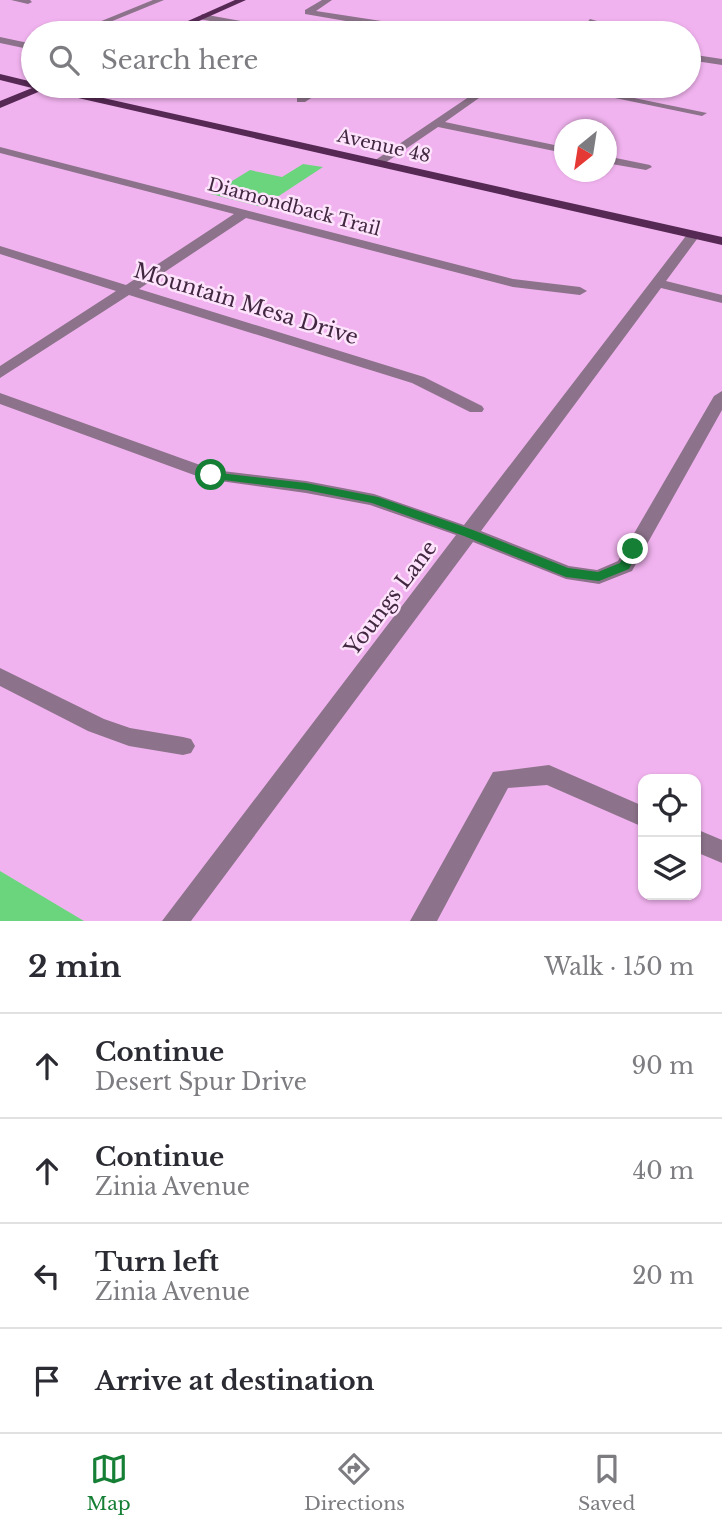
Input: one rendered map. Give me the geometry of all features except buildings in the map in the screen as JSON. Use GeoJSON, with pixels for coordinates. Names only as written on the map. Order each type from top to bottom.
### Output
{"type":"FeatureCollection","features":[{"type":"Feature","properties":{"kind":"main road"},"geometry":{"type":"LineString","coordinates":[[195,21],[242,0]]}},
{"type":"Feature","properties":{"kind":"main road","name":"Avenue 48"},"geometry":{"type":"LineString","coordinates":[[0,77],[21,82]]}},
{"type":"Feature","properties":{"kind":"main road"},"geometry":{"type":"LineString","coordinates":[[0,105],[21,95]]}},
{"type":"Feature","properties":{"kind":"main road","name":"Avenue 48"},"geometry":{"type":"LineString","coordinates":[[92,98],[722,241]]}},
{"type":"Feature","properties":{"kind":"street"},"geometry":{"type":"LineString","coordinates":[[15,0],[28,2]]}},
{"type":"Feature","properties":{"kind":"street"},"geometry":{"type":"LineString","coordinates":[[107,21],[160,0]]}},
{"type":"Feature","properties":{"kind":"street"},"geometry":{"type":"LineString","coordinates":[[304,0],[325,1]]}},
{"type":"Feature","properties":{"kind":"street"},"geometry":{"type":"LineString","coordinates":[[325,1],[308,12],[360,21]]}},
{"type":"Feature","properties":{"kind":"street"},"geometry":{"type":"LineString","coordinates":[[202,18],[217,21]]}},
{"type":"Feature","properties":{"kind":"street"},"geometry":{"type":"LineString","coordinates":[[0,40],[21,45]]}},
{"type":"Feature","properties":{"kind":"street"},"geometry":{"type":"LineString","coordinates":[[701,59],[722,62]]}},
{"type":"Feature","properties":{"kind":"street"},"geometry":{"type":"LineString","coordinates":[[378,163],[473,98]]}},
{"type":"Feature","properties":{"kind":"street"},"geometry":{"type":"LineString","coordinates":[[624,98],[702,113]]}},
{"type":"Feature","properties":{"kind":"street"},"geometry":{"type":"LineString","coordinates":[[435,123],[554,148]]}},
{"type":"Feature","properties":{"kind":"street","name":"Diamondback Trail"},"geometry":{"type":"LineString","coordinates":[[0,150],[513,283],[580,291]]}},
{"type":"Feature","properties":{"kind":"street"},"geometry":{"type":"LineString","coordinates":[[617,161],[646,167]]}},
{"type":"Feature","properties":{"kind":"street"},"geometry":{"type":"LineString","coordinates":[[0,373],[246,212]]}},
{"type":"Feature","properties":{"kind":"street","name":"Youngs Lane"},"geometry":{"type":"LineString","coordinates":[[175,921],[694,235]]}},
{"type":"Feature","properties":{"kind":"street","name":"Mountain Mesa Drive"},"geometry":{"type":"LineString","coordinates":[[0,250],[418,380],[476,409]]}},
{"type":"Feature","properties":{"kind":"street"},"geometry":{"type":"LineString","coordinates":[[657,283],[722,299]]}},
{"type":"Feature","properties":{"kind":"street"},"geometry":{"type":"LineString","coordinates":[[0,398],[211,475],[342,492],[374,500],[469,533],[566,572],[599,577],[625,566],[720,403]]}},
{"type":"Feature","properties":{"kind":"street"},"geometry":{"type":"LineString","coordinates":[[0,676],[96,725],[129,737],[183,746]]}},
{"type":"Feature","properties":{"kind":"street"},"geometry":{"type":"LineString","coordinates":[[423,921],[501,779],[549,775],[638,815]]}},
{"type":"Feature","properties":{"kind":"street"},"geometry":{"type":"LineString","coordinates":[[701,843],[722,852]]}},
{"type":"Feature","properties":{"kind":"green space"},"geometry":{"type":"Polygon","coordinates":[[[303,164],[323,167],[262,207],[211,194],[250,170],[282,177],[303,164]]]}},
{"type":"Feature","properties":{"kind":"green space"},"geometry":{"type":"Polygon","coordinates":[[[0,871],[84,921],[0,921],[0,871]]]}},
{"type":"Feature","properties":{"kind":"route"},"geometry":{"type":"LineString","coordinates":[[211,475],[238,481],[342,492],[374,500],[469,533],[566,572],[599,577],[625,566],[633,549]]}}]}
